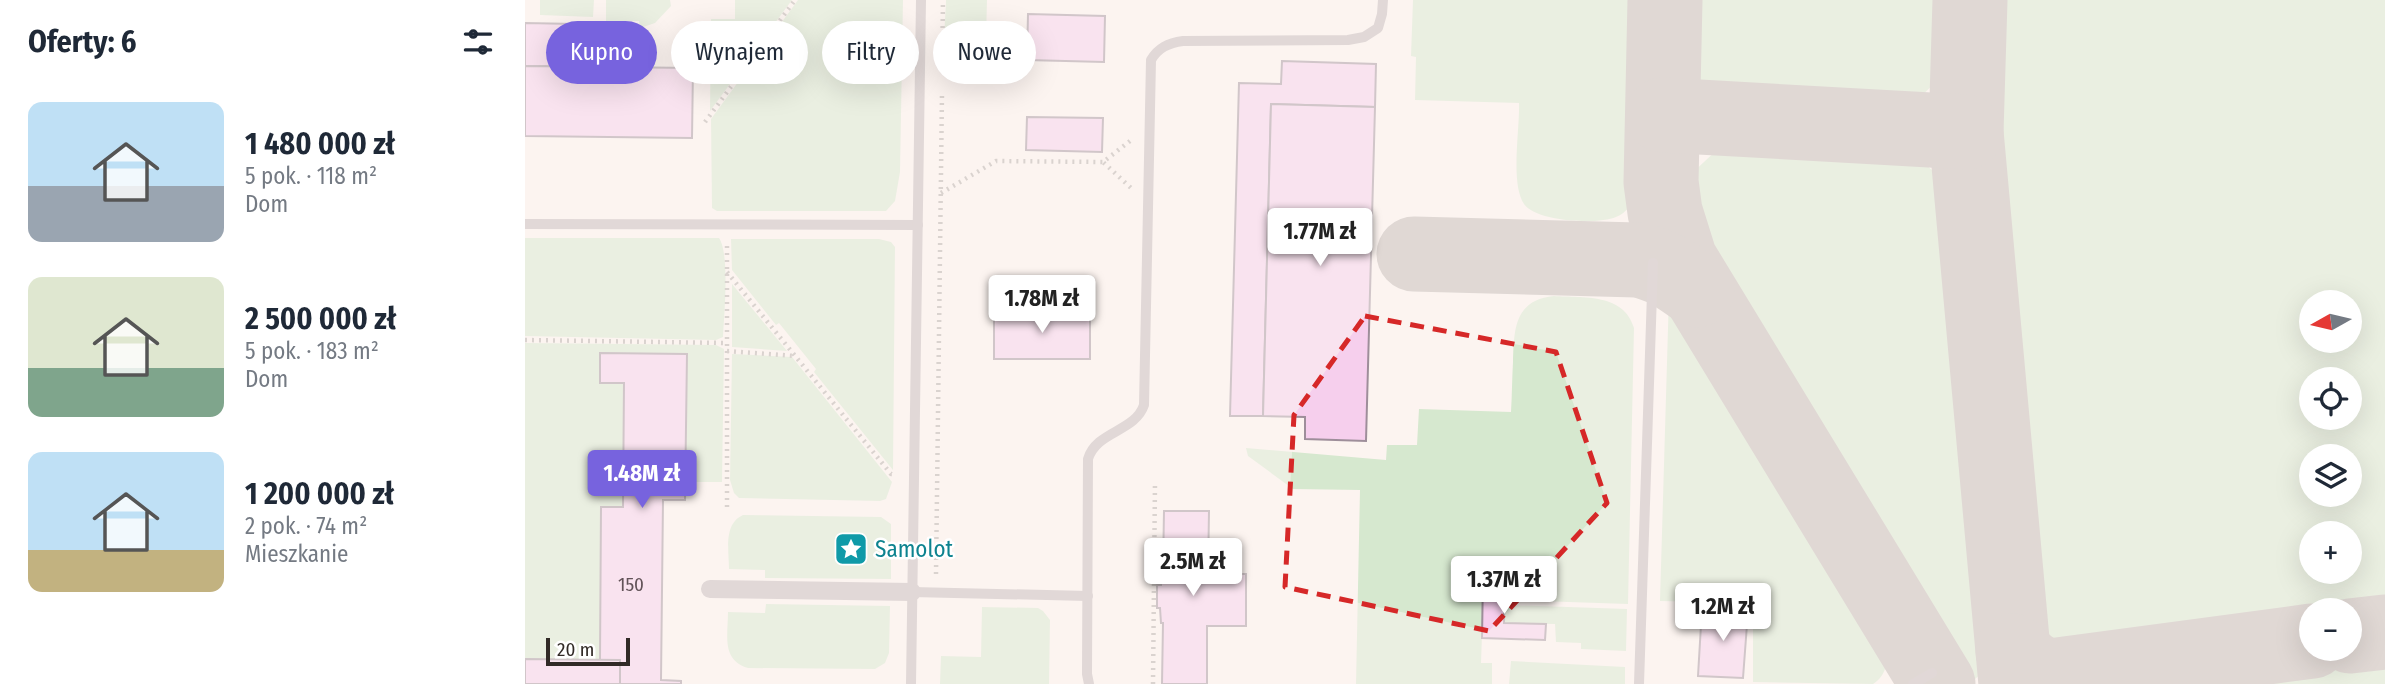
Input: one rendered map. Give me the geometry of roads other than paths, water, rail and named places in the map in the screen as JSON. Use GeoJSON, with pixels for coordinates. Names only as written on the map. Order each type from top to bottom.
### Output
{"type":"FeatureCollection","features":[{"type":"Feature","properties":{"kind":"street"},"geometry":{"type":"LineString","coordinates":[[711,589],[912,592]]}},
{"type":"Feature","properties":{"kind":"lane"},"geometry":{"type":"LineString","coordinates":[[911,684],[921,0]]}},
{"type":"Feature","properties":{"kind":"lane"},"geometry":{"type":"LineString","coordinates":[[1089,684],[1089,459],[1091,451],[1100,441],[1138,418],[1144,405],[1151,60],[1167,44],[1182,41],[1354,39],[1378,28],[1383,0]]}},
{"type":"Feature","properties":{"kind":"lane"},"geometry":{"type":"LineString","coordinates":[[525,224],[918,226]]}},
{"type":"Feature","properties":{"kind":"lane"},"geometry":{"type":"LineString","coordinates":[[1639,684],[1653,263]]}},
{"type":"Feature","properties":{"kind":"lane"},"geometry":{"type":"LineString","coordinates":[[912,592],[1088,596]]}},
{"type":"Feature","properties":{"kind":"lane"},"geometry":{"type":"LineString","coordinates":[[1913,684],[1931,673]]}},
{"type":"Feature","properties":{"kind":"place","name":"Samolot"},"geometry":{"type":"Point","coordinates":[851,549]}}]}
